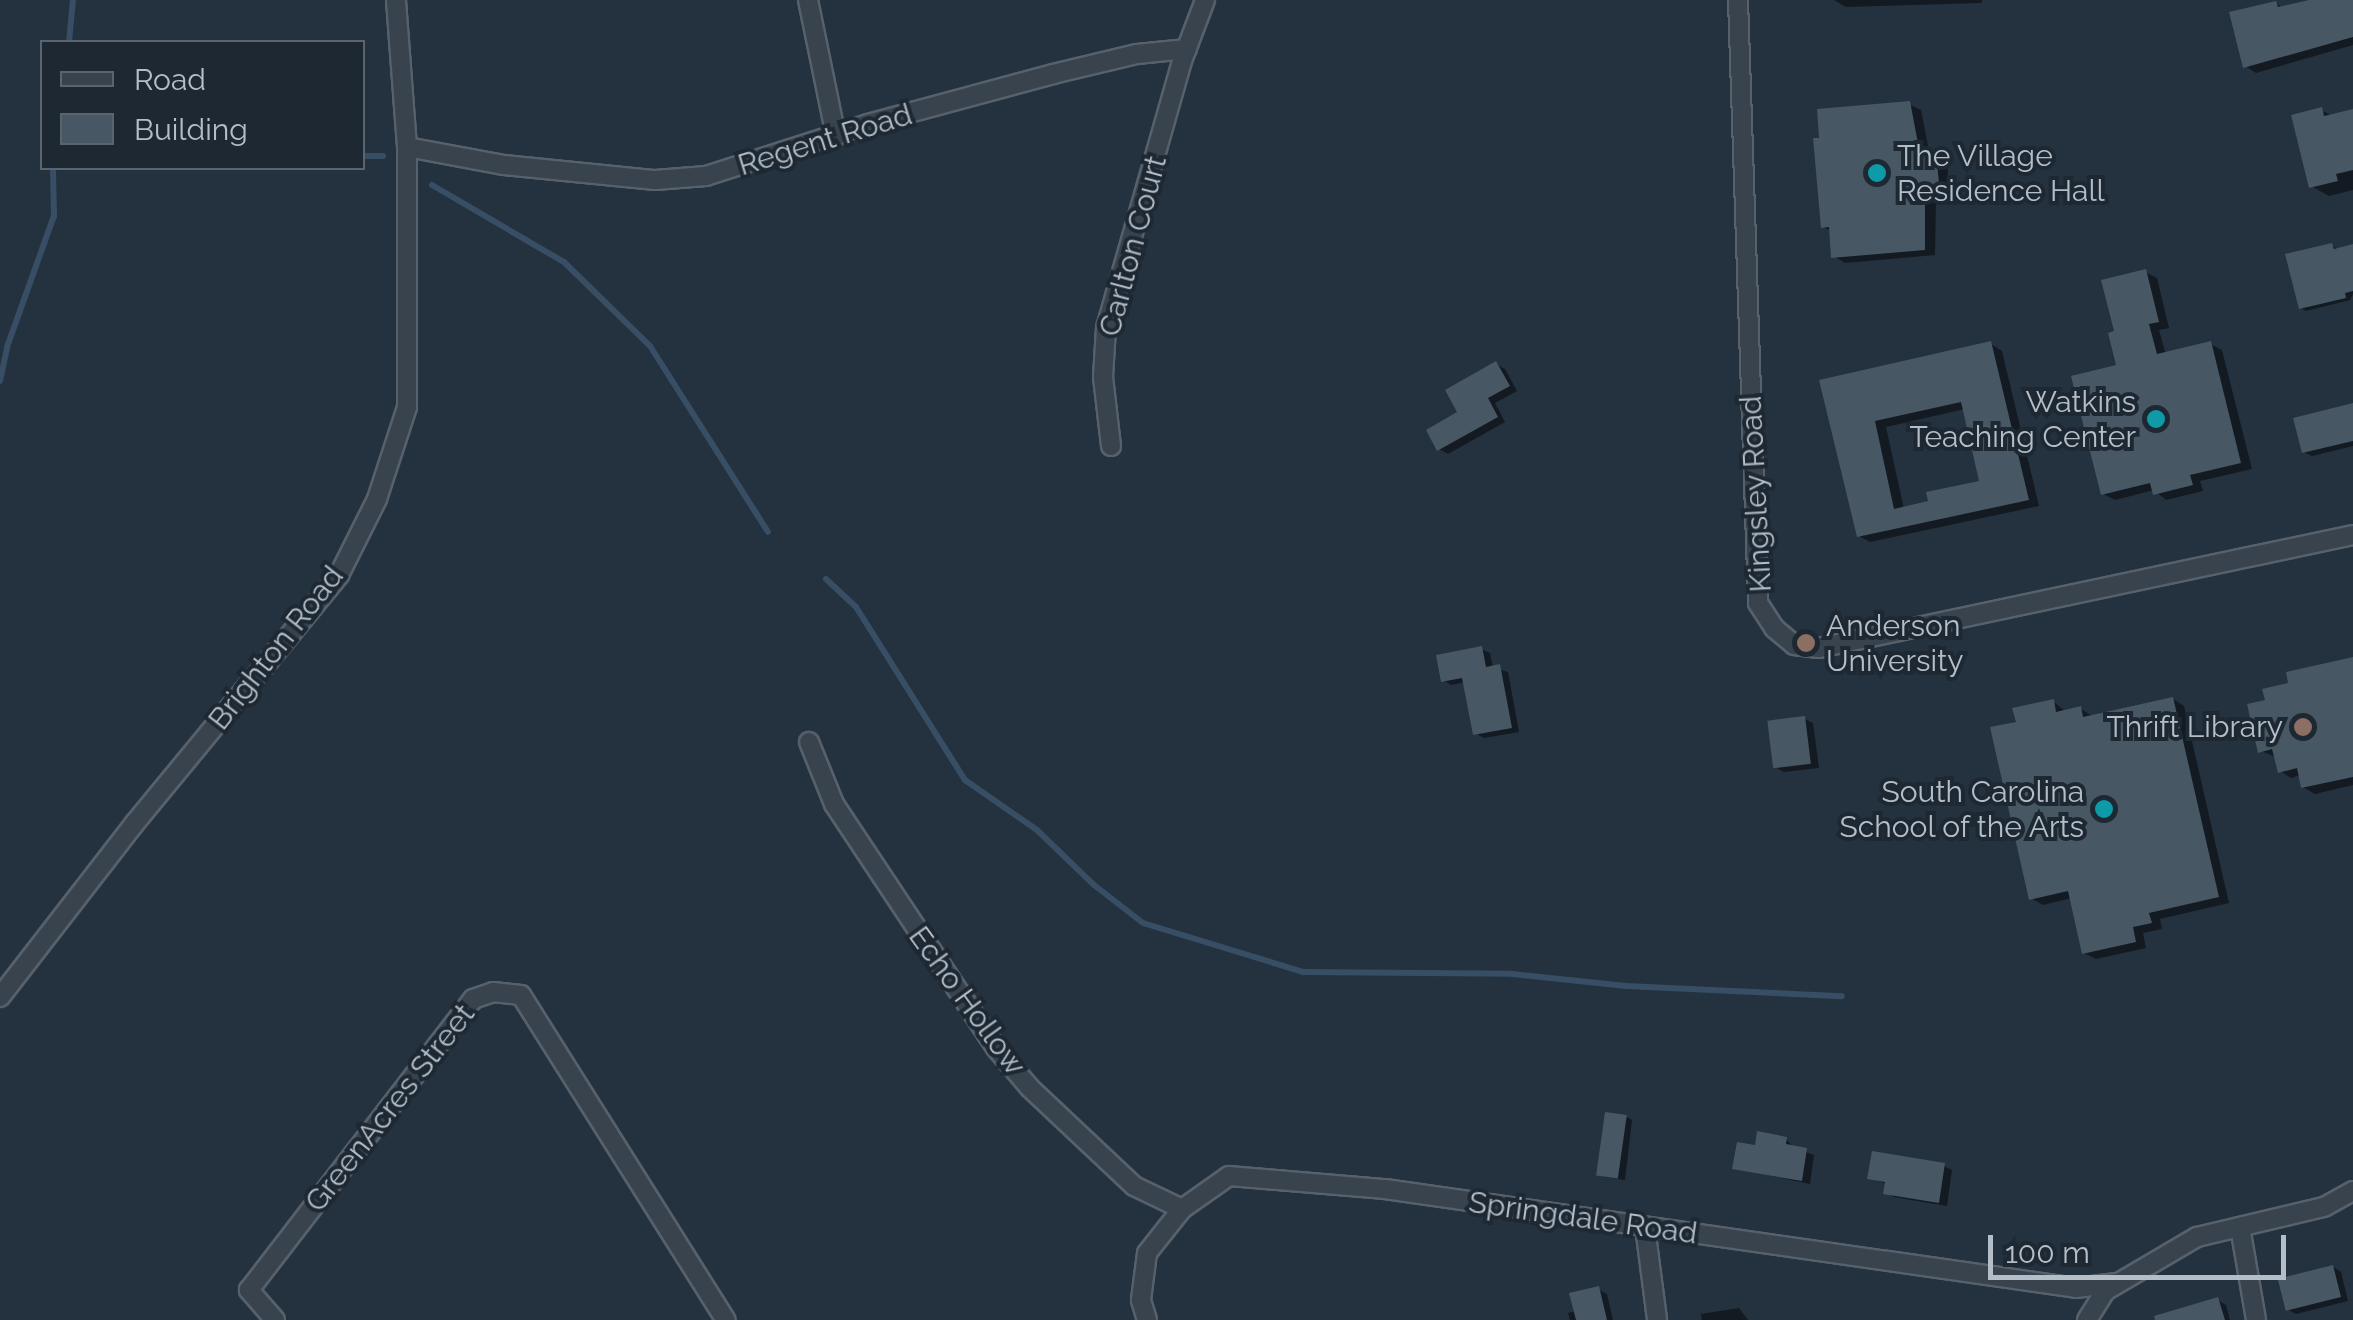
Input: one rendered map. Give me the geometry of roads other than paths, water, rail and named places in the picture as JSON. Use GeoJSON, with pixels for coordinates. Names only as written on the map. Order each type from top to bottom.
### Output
{"type":"FeatureCollection","features":[{"type":"Feature","properties":{"kind":"street","name":"Brighton Road"},"geometry":{"type":"LineString","coordinates":[[0,997],[134,824],[339,575],[377,499],[408,408],[407,147],[396,0]]}},
{"type":"Feature","properties":{"kind":"street"},"geometry":{"type":"LineString","coordinates":[[808,0],[836,136]]}},
{"type":"Feature","properties":{"kind":"street"},"geometry":{"type":"LineString","coordinates":[[1187,49],[1205,0]]}},
{"type":"Feature","properties":{"kind":"street","name":"Kingsley Road"},"geometry":{"type":"LineString","coordinates":[[1738,0],[1758,603],[1774,628],[1794,645],[1819,648],[2353,535]]}},
{"type":"Feature","properties":{"kind":"street","name":"Regent Road"},"geometry":{"type":"LineString","coordinates":[[407,147],[504,164],[655,180],[706,176],[1053,74],[1137,54],[1187,49]]}},
{"type":"Feature","properties":{"kind":"street","name":"Carlton Court"},"geometry":{"type":"LineString","coordinates":[[1111,446],[1103,377],[1106,328],[1187,49]]}},
{"type":"Feature","properties":{"kind":"street","name":"Echo Hollow"},"geometry":{"type":"LineString","coordinates":[[809,742],[834,804],[996,1048],[1030,1088],[1134,1186],[1182,1209]]}},
{"type":"Feature","properties":{"kind":"street","name":"GreenAcres Street"},"geometry":{"type":"LineString","coordinates":[[274,1320],[248,1290],[473,999],[492,992],[521,995],[726,1320]]}},
{"type":"Feature","properties":{"kind":"street","name":"Springdale Road"},"geometry":{"type":"LineString","coordinates":[[1147,1320],[1141,1300],[1147,1253],[1182,1209],[1229,1176],[1385,1190],[2076,1288],[2117,1284]]}},
{"type":"Feature","properties":{"kind":"street"},"geometry":{"type":"LineString","coordinates":[[2087,1320],[2105,1291],[2197,1237],[2324,1207],[2353,1191]]}},
{"type":"Feature","properties":{"kind":"street"},"geometry":{"type":"LineString","coordinates":[[1645,1226],[1657,1320]]}},
{"type":"Feature","properties":{"kind":"street"},"geometry":{"type":"LineString","coordinates":[[2240,1227],[2256,1320]]}},
{"type":"Feature","properties":{"kind":"waterway"},"geometry":{"type":"LineString","coordinates":[[69,40],[73,0]]}},
{"type":"Feature","properties":{"kind":"waterway"},"geometry":{"type":"LineString","coordinates":[[365,156],[383,156]]}},
{"type":"Feature","properties":{"kind":"waterway"},"geometry":{"type":"LineString","coordinates":[[0,381],[7,347],[54,216],[53,170]]}},
{"type":"Feature","properties":{"kind":"waterway"},"geometry":{"type":"LineString","coordinates":[[432,185],[564,262],[650,346],[768,532]]}},
{"type":"Feature","properties":{"kind":"waterway"},"geometry":{"type":"LineString","coordinates":[[826,579],[856,607],[965,780],[1037,830],[1094,885],[1143,923],[1303,972],[1512,974],[1626,986],[1842,996]]}},
{"type":"Feature","properties":{"kind":"place","name":"The Village Residence Hall"},"geometry":{"type":"Point","coordinates":[1877,173]}},
{"type":"Feature","properties":{"kind":"place","name":"Watkins Teaching Center"},"geometry":{"type":"Point","coordinates":[2156,419]}},
{"type":"Feature","properties":{"kind":"place","name":"Anderson University"},"geometry":{"type":"Point","coordinates":[1806,643]}},
{"type":"Feature","properties":{"kind":"place","name":"Thrift Library"},"geometry":{"type":"Point","coordinates":[2303,727]}},
{"type":"Feature","properties":{"kind":"place","name":"South Carolina School of the Arts"},"geometry":{"type":"Point","coordinates":[2104,809]}}]}
